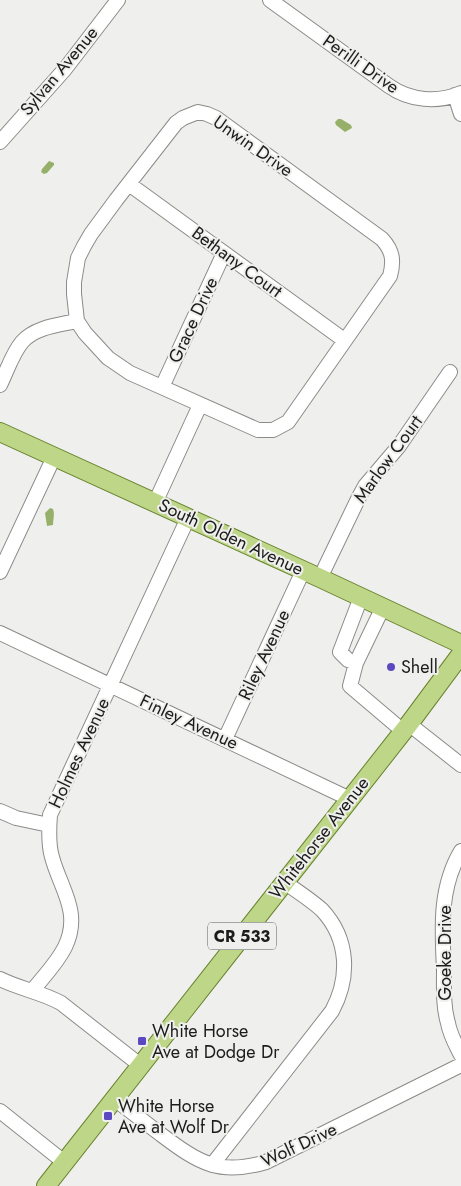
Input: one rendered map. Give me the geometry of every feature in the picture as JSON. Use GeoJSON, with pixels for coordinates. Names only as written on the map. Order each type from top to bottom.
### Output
{"type":"FeatureCollection","features":[{"type":"Feature","properties":{"kind":"main road","name":"South Olden Avenue"},"geometry":{"type":"LineString","coordinates":[[0,432],[461,644]]}},
{"type":"Feature","properties":{"kind":"main road","name":"Whitehorse Avenue"},"geometry":{"type":"LineString","coordinates":[[46,1186],[406,727],[461,654]]}},
{"type":"Feature","properties":{"kind":"street","name":"Sylvan Avenue"},"geometry":{"type":"LineString","coordinates":[[0,142],[65,69],[118,0]]}},
{"type":"Feature","properties":{"kind":"street","name":"Perilli Drive"},"geometry":{"type":"LineString","coordinates":[[270,0],[393,89],[418,98],[430,100],[458,94]]}},
{"type":"Feature","properties":{"kind":"street"},"geometry":{"type":"LineString","coordinates":[[458,94],[461,114]]}},
{"type":"Feature","properties":{"kind":"street","name":"Unwin Drive"},"geometry":{"type":"LineString","coordinates":[[198,112],[216,118],[388,246],[393,260],[390,276],[288,422],[281,427],[266,431],[258,430],[124,370],[108,358],[85,333],[77,321],[74,294],[78,258],[91,234],[176,123],[198,112]]}},
{"type":"Feature","properties":{"kind":"street","name":"Bethany Court"},"geometry":{"type":"LineString","coordinates":[[130,184],[344,340]]}},
{"type":"Feature","properties":{"kind":"street","name":"Grace Drive"},"geometry":{"type":"LineString","coordinates":[[162,387],[224,253]]}},
{"type":"Feature","properties":{"kind":"street"},"geometry":{"type":"LineString","coordinates":[[0,385],[18,348],[28,337],[44,329],[77,321]]}},
{"type":"Feature","properties":{"kind":"street","name":"Marlow Court"},"geometry":{"type":"LineString","coordinates":[[320,578],[362,492],[399,446],[450,372]]}},
{"type":"Feature","properties":{"kind":"street"},"geometry":{"type":"LineString","coordinates":[[155,503],[200,405]]}},
{"type":"Feature","properties":{"kind":"street"},"geometry":{"type":"LineString","coordinates":[[0,572],[54,457]]}},
{"type":"Feature","properties":{"kind":"street","name":"Holmes Avenue"},"geometry":{"type":"LineString","coordinates":[[33,990],[59,958],[70,932],[70,906],[49,844],[50,815],[188,518]]}},
{"type":"Feature","properties":{"kind":"street","name":"Riley Avenue"},"geometry":{"type":"LineString","coordinates":[[225,739],[303,571]]}},
{"type":"Feature","properties":{"kind":"street"},"geometry":{"type":"LineString","coordinates":[[356,663],[348,660],[340,652],[361,597]]}},
{"type":"Feature","properties":{"kind":"street"},"geometry":{"type":"LineString","coordinates":[[383,607],[356,663],[350,686],[461,765]]}},
{"type":"Feature","properties":{"kind":"street","name":"Finley Avenue"},"geometry":{"type":"LineString","coordinates":[[0,633],[350,798]]}},
{"type":"Feature","properties":{"kind":"street"},"geometry":{"type":"LineString","coordinates":[[0,811],[16,818],[49,825]]}},
{"type":"Feature","properties":{"kind":"street","name":"Goeke Drive"},"geometry":{"type":"LineString","coordinates":[[461,851],[451,871],[442,914],[445,1008],[450,1032],[461,1055]]}},
{"type":"Feature","properties":{"kind":"street"},"geometry":{"type":"LineString","coordinates":[[212,1165],[332,1011],[343,985],[344,957],[336,931],[320,909],[284,882]]}},
{"type":"Feature","properties":{"kind":"street"},"geometry":{"type":"LineString","coordinates":[[0,979],[10,984],[33,990],[61,1003],[140,1066]]}},
{"type":"Feature","properties":{"kind":"street","name":"Wolf Drive"},"geometry":{"type":"LineString","coordinates":[[114,1099],[188,1155],[212,1165],[238,1168],[266,1162],[461,1065]]}},
{"type":"Feature","properties":{"kind":"street"},"geometry":{"type":"LineString","coordinates":[[0,1111],[64,1162]]}},
{"type":"Feature","properties":{"kind":"shaded area"},"geometry":{"type":"Polygon","coordinates":[[[338,119],[351,125],[352,128],[345,132],[336,125],[335,122],[338,119]]]}},
{"type":"Feature","properties":{"kind":"shaded area"},"geometry":{"type":"Polygon","coordinates":[[[49,161],[54,163],[54,165],[44,174],[41,172],[42,169],[49,161]]]}},
{"type":"Feature","properties":{"kind":"shaded area"},"geometry":{"type":"Polygon","coordinates":[[[50,508],[54,511],[53,525],[47,526],[45,513],[50,508]]]}},
{"type":"Feature","properties":{"kind":"place","name":"Shell"},"geometry":{"type":"Point","coordinates":[391,667]}},
{"type":"Feature","properties":{"kind":"place","name":"White Horse Ave at Dodge Dr"},"geometry":{"type":"Point","coordinates":[142,1041]}},
{"type":"Feature","properties":{"kind":"place","name":"White Horse Ave at Wolf Dr"},"geometry":{"type":"Point","coordinates":[108,1116]}}]}
